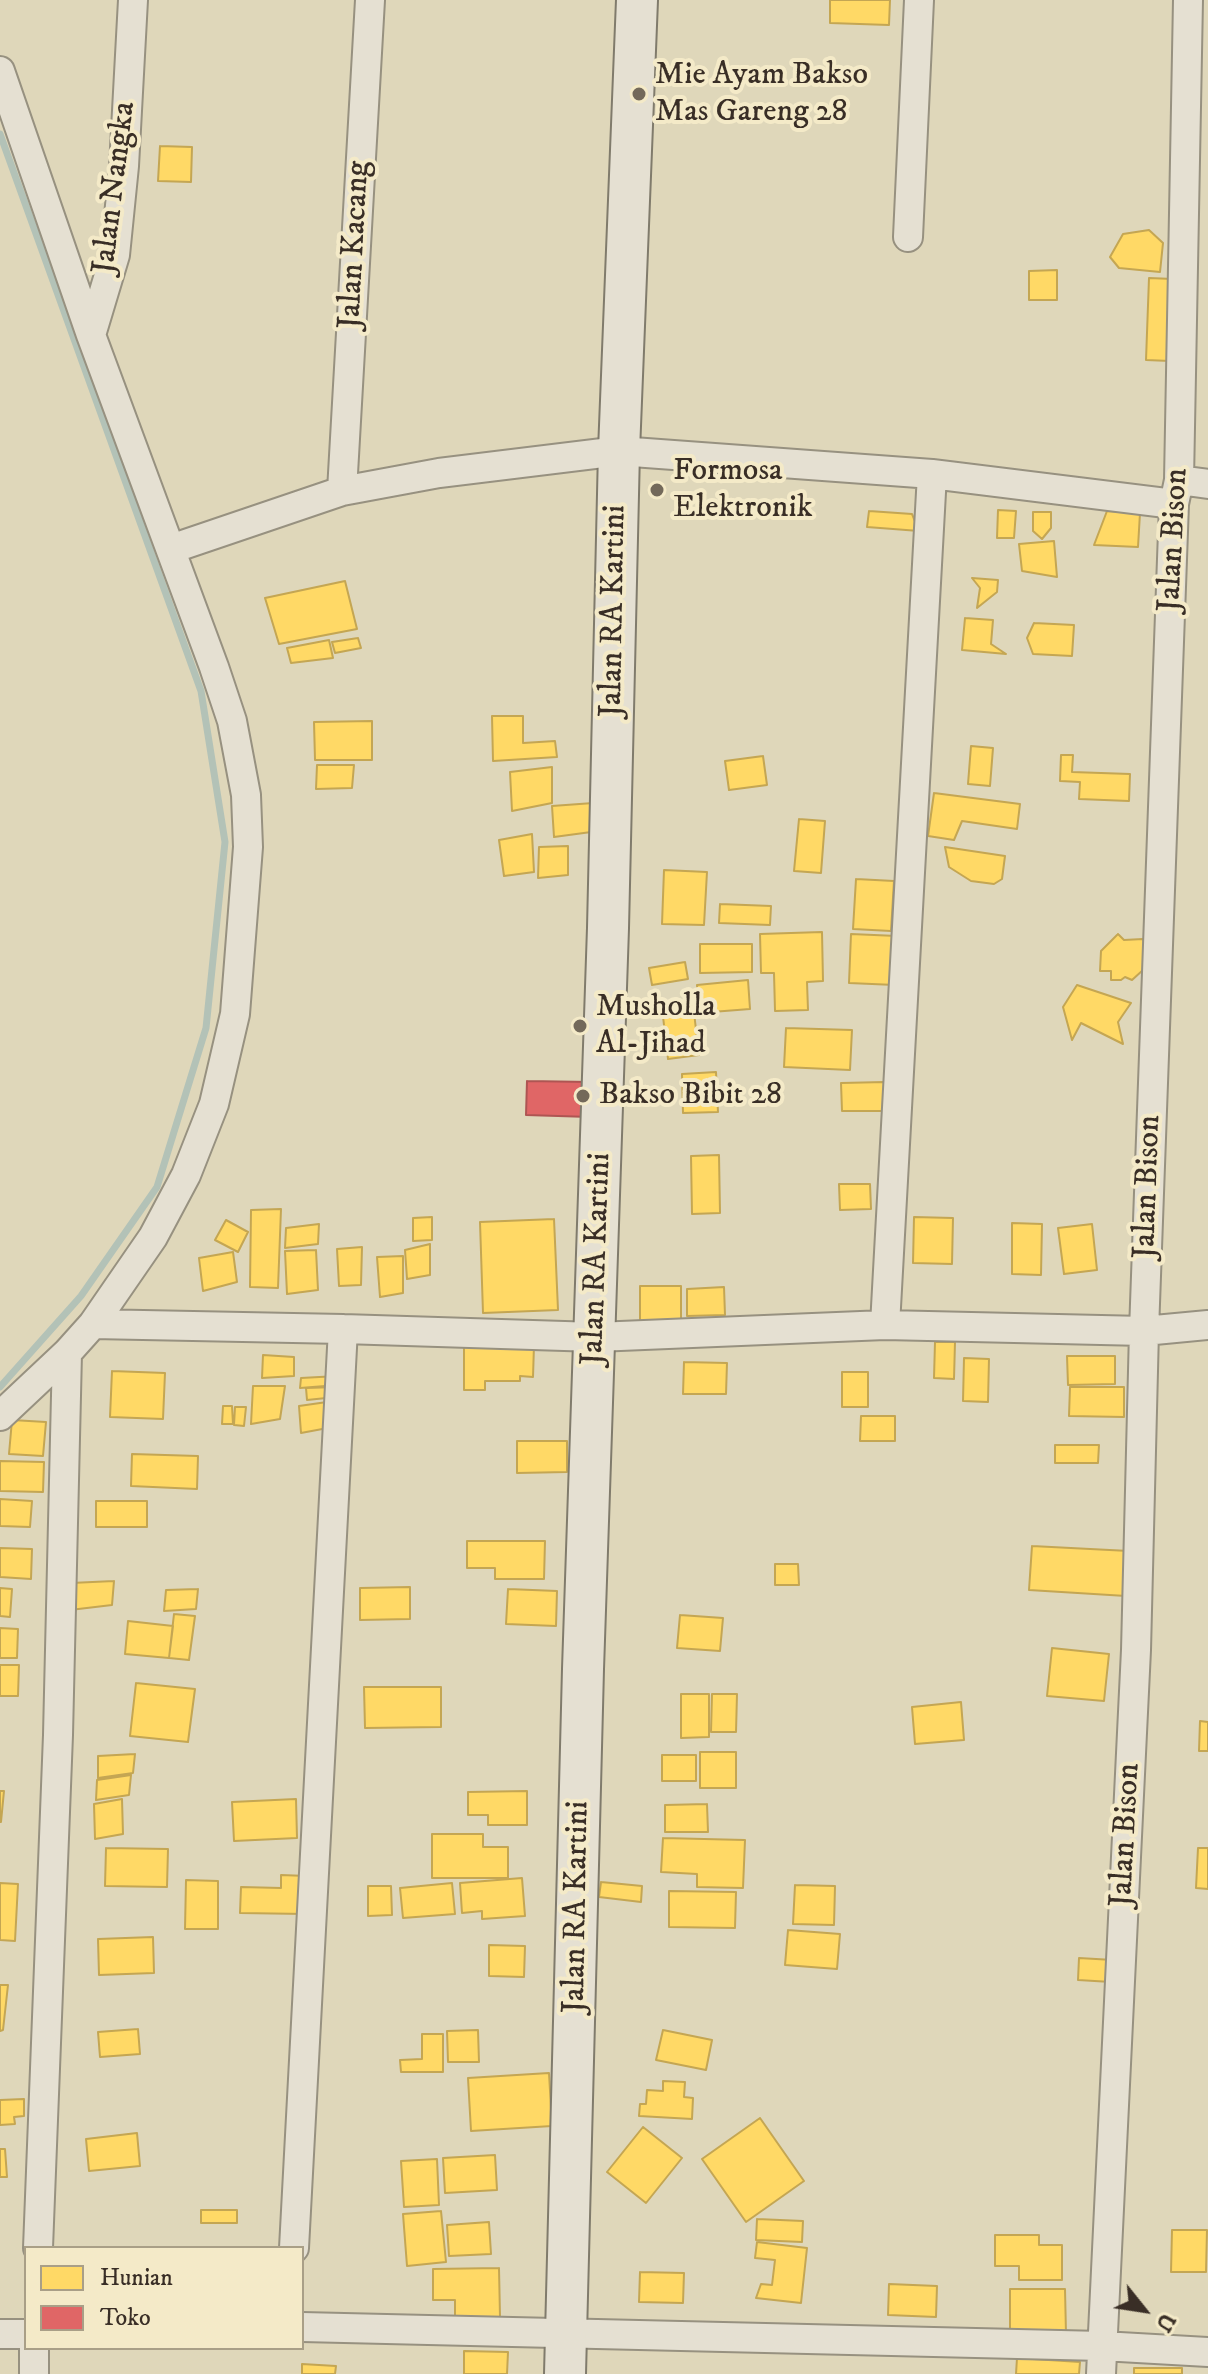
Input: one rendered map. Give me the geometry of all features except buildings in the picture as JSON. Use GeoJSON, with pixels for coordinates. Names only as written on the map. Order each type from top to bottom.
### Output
{"type":"FeatureCollection","features":[{"type":"Feature","properties":{"kind":"main road","name":"Jalan RA Kartini"},"geometry":{"type":"LineString","coordinates":[[565,2374],[619,451],[637,0]]}},
{"type":"Feature","properties":{"kind":"street","name":"Jalan Nangka"},"geometry":{"type":"LineString","coordinates":[[91,335],[115,255],[124,166],[133,0]]}},
{"type":"Feature","properties":{"kind":"street","name":"Jalan Kacang"},"geometry":{"type":"LineString","coordinates":[[342,491],[370,0]]}},
{"type":"Feature","properties":{"kind":"street"},"geometry":{"type":"LineString","coordinates":[[908,237],[919,0]]}},
{"type":"Feature","properties":{"kind":"street","name":"Jalan Bison"},"geometry":{"type":"LineString","coordinates":[[1102,2360],[1136,1650],[1144,1331],[1177,492],[1188,0]]}},
{"type":"Feature","properties":{"kind":"street","name":"Jalan Nangka"},"geometry":{"type":"LineString","coordinates":[[0,71],[91,335]]}},
{"type":"Feature","properties":{"kind":"street"},"geometry":{"type":"LineString","coordinates":[[0,1416],[93,1324],[153,1237],[186,1175],[214,1104],[235,1014],[248,847],[246,795],[232,721],[91,335]]}},
{"type":"Feature","properties":{"kind":"street"},"geometry":{"type":"LineString","coordinates":[[171,549],[342,491],[439,473],[619,451],[1177,492],[1208,484]]}},
{"type":"Feature","properties":{"kind":"street"},"geometry":{"type":"LineString","coordinates":[[885,1325],[932,474]]}},
{"type":"Feature","properties":{"kind":"street"},"geometry":{"type":"LineString","coordinates":[[93,1324],[596,1337],[885,1325],[1144,1331],[1208,1325]]}},
{"type":"Feature","properties":{"kind":"street"},"geometry":{"type":"LineString","coordinates":[[294,2246],[343,1329]]}},
{"type":"Feature","properties":{"kind":"street"},"geometry":{"type":"LineString","coordinates":[[38,2246],[58,1735],[67,1353]]}},
{"type":"Feature","properties":{"kind":"street"},"geometry":{"type":"LineString","coordinates":[[304,2327],[566,2333],[1102,2360],[1208,2352]]}},
{"type":"Feature","properties":{"kind":"street"},"geometry":{"type":"LineString","coordinates":[[0,2334],[24,2334]]}},
{"type":"Feature","properties":{"kind":"street"},"geometry":{"type":"LineString","coordinates":[[34,2350],[34,2374]]}},
{"type":"Feature","properties":{"kind":"waterway"},"geometry":{"type":"LineString","coordinates":[[0,134],[201,691],[225,842],[206,1028],[157,1187],[81,1296],[0,1387]]}},
{"type":"Feature","properties":{"kind":"place","name":"Mie Ayam Bakso Mas Gareng 28"},"geometry":{"type":"Point","coordinates":[639,94]}},
{"type":"Feature","properties":{"kind":"place","name":"Formosa Elektronik"},"geometry":{"type":"Point","coordinates":[657,490]}},
{"type":"Feature","properties":{"kind":"place","name":"Musholla Al-Jihad"},"geometry":{"type":"Point","coordinates":[580,1026]}},
{"type":"Feature","properties":{"kind":"place","name":"Bakso Bibit 28"},"geometry":{"type":"Point","coordinates":[583,1096]}}]}
